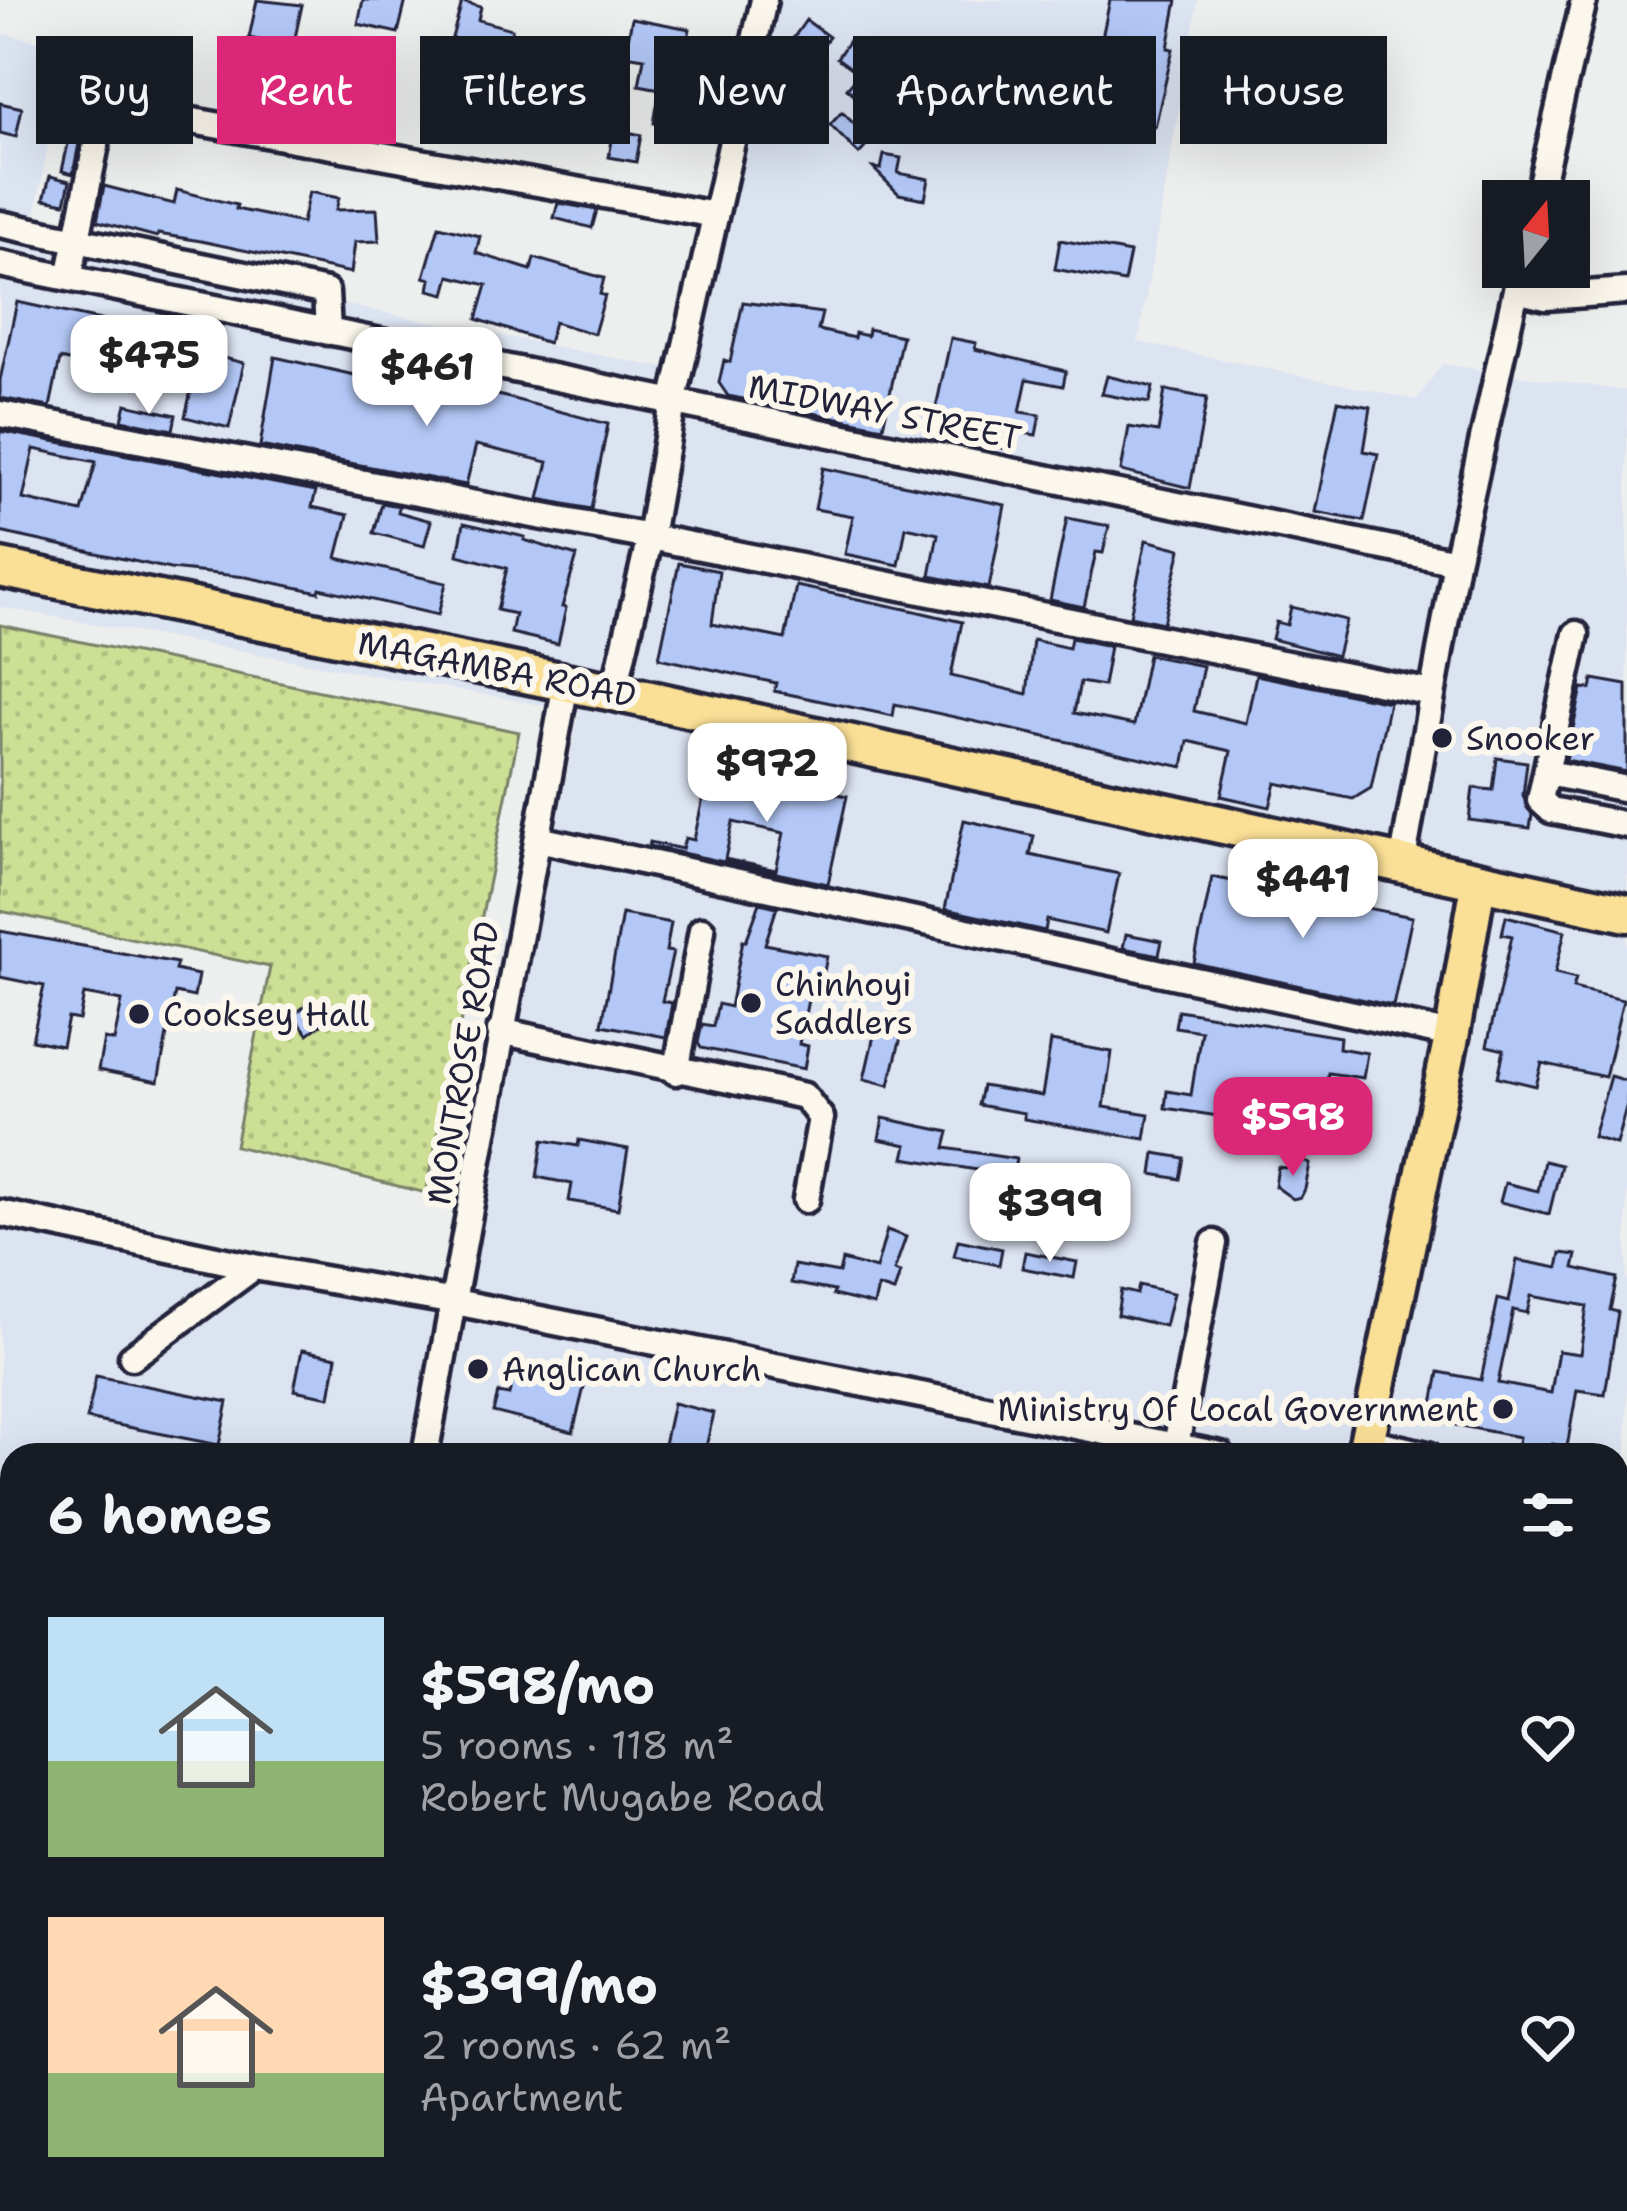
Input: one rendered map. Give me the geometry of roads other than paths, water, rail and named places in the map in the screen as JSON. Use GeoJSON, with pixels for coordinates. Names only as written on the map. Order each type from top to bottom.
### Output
{"type":"FeatureCollection","features":[{"type":"Feature","properties":{"kind":"highway","name":"MAGAMBA ROAD"},"geometry":{"type":"LineString","coordinates":[[0,568],[614,692],[1627,913]]}},
{"type":"Feature","properties":{"kind":"main road"},"geometry":{"type":"LineString","coordinates":[[1367,1443],[1452,1035],[1479,881]]}},
{"type":"Feature","properties":{"kind":"street"},"geometry":{"type":"LineString","coordinates":[[614,692],[764,0]]}},
{"type":"Feature","properties":{"kind":"street"},"geometry":{"type":"LineString","coordinates":[[1542,180],[1584,0]]}},
{"type":"Feature","properties":{"kind":"street"},"geometry":{"type":"LineString","coordinates":[[69,278],[104,105],[715,214]]}},
{"type":"Feature","properties":{"kind":"street"},"geometry":{"type":"LineString","coordinates":[[0,224],[326,292],[328,332]]}},
{"type":"Feature","properties":{"kind":"street","name":"MIDWAY STREET"},"geometry":{"type":"LineString","coordinates":[[0,264],[1456,562]]}},
{"type":"Feature","properties":{"kind":"street"},"geometry":{"type":"LineString","coordinates":[[1402,864],[1456,562],[1516,288]]}},
{"type":"Feature","properties":{"kind":"street"},"geometry":{"type":"LineString","coordinates":[[1534,288],[1546,296],[1627,291]]}},
{"type":"Feature","properties":{"kind":"street"},"geometry":{"type":"LineString","coordinates":[[0,414],[1432,693]]}},
{"type":"Feature","properties":{"kind":"street"},"geometry":{"type":"LineString","coordinates":[[1576,634],[1540,800],[1551,810],[1627,825]]}},
{"type":"Feature","properties":{"kind":"street","name":"MONTROSE ROAD"},"geometry":{"type":"LineString","coordinates":[[427,1443],[566,683]]}},
{"type":"Feature","properties":{"kind":"street"},"geometry":{"type":"LineString","coordinates":[[1548,773],[1627,788]]}},
{"type":"Feature","properties":{"kind":"street"},"geometry":{"type":"LineString","coordinates":[[538,839],[1452,1035]]}},
{"type":"Feature","properties":{"kind":"street"},"geometry":{"type":"LineString","coordinates":[[676,1072],[702,930]]}},
{"type":"Feature","properties":{"kind":"street"},"geometry":{"type":"LineString","coordinates":[[500,1031],[804,1096],[821,1118],[806,1200]]}},
{"type":"Feature","properties":{"kind":"street"},"geometry":{"type":"LineString","coordinates":[[0,1213],[254,1267],[455,1302],[1161,1443]]}},
{"type":"Feature","properties":{"kind":"street"},"geometry":{"type":"LineString","coordinates":[[1177,1443],[1214,1243]]}},
{"type":"Feature","properties":{"kind":"street"},"geometry":{"type":"LineString","coordinates":[[132,1357],[254,1267]]}},
{"type":"Feature","properties":{"kind":"place","name":"Snooker"},"geometry":{"type":"Point","coordinates":[1442,738]}},
{"type":"Feature","properties":{"kind":"place","name":"Chinhoyi Saddlers"},"geometry":{"type":"Point","coordinates":[751,1003]}},
{"type":"Feature","properties":{"kind":"place","name":"Cooksey Hall"},"geometry":{"type":"Point","coordinates":[139,1014]}},
{"type":"Feature","properties":{"kind":"place","name":"Anglican Church"},"geometry":{"type":"Point","coordinates":[478,1369]}},
{"type":"Feature","properties":{"kind":"place","name":"Ministry Of Local Government"},"geometry":{"type":"Point","coordinates":[1503,1409]}}]}
